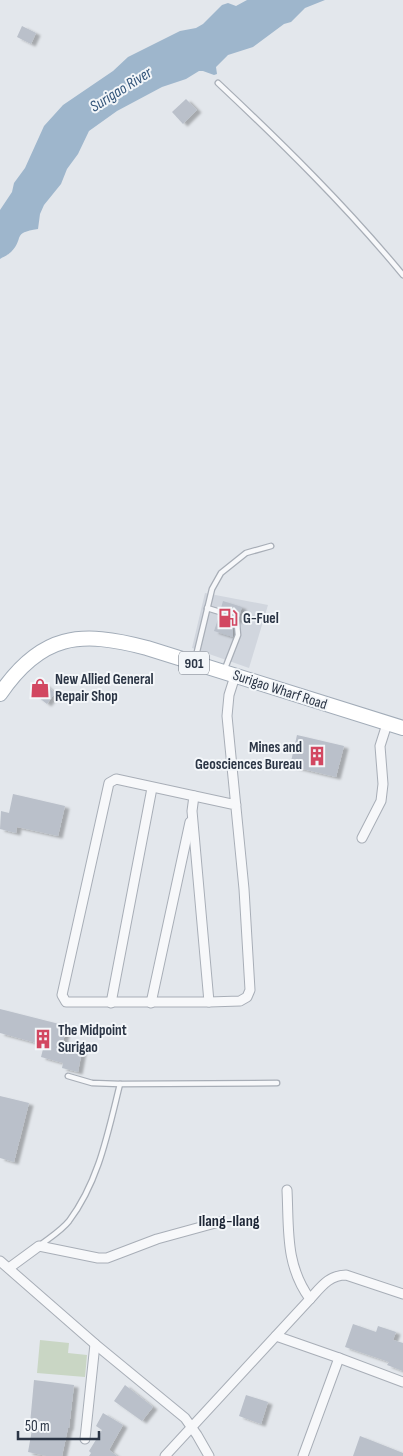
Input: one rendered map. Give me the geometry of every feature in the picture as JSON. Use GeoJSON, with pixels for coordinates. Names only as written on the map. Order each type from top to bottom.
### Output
{"type":"FeatureCollection","features":[{"type":"Feature","properties":{"kind":"main road","name":"Surigao Wharf Road"},"geometry":{"type":"LineString","coordinates":[[0,694],[20,667],[34,657],[63,642],[78,638],[110,640],[129,643],[403,728]]}},
{"type":"Feature","properties":{"kind":"street"},"geometry":{"type":"LineString","coordinates":[[229,674],[227,716],[236,805],[250,990],[247,997],[240,1001],[151,1003],[68,1003],[64,1000],[62,995],[108,785],[111,781],[116,779],[236,805]]}},
{"type":"Feature","properties":{"kind":"street"},"geometry":{"type":"LineString","coordinates":[[362,838],[381,802],[383,784],[380,746],[387,724]]}},
{"type":"Feature","properties":{"kind":"street"},"geometry":{"type":"LineString","coordinates":[[111,1003],[152,788]]}},
{"type":"Feature","properties":{"kind":"street"},"geometry":{"type":"LineString","coordinates":[[151,1003],[194,796]]}},
{"type":"Feature","properties":{"kind":"street"},"geometry":{"type":"LineString","coordinates":[[192,811],[209,1002]]}},
{"type":"Feature","properties":{"kind":"street"},"geometry":{"type":"LineString","coordinates":[[287,1190],[291,1257],[298,1280],[310,1298]]}},
{"type":"Feature","properties":{"kind":"street"},"geometry":{"type":"LineString","coordinates":[[9,1268],[39,1246],[98,1258],[107,1258],[157,1238],[220,1222]]}},
{"type":"Feature","properties":{"kind":"street"},"geometry":{"type":"LineString","coordinates":[[0,1261],[95,1344],[176,1411],[191,1426],[209,1456]]}},
{"type":"Feature","properties":{"kind":"street"},"geometry":{"type":"LineString","coordinates":[[165,1456],[324,1284],[338,1275],[346,1275],[402,1291]]}},
{"type":"Feature","properties":{"kind":"street"},"geometry":{"type":"LineString","coordinates":[[276,1336],[403,1382]]}},
{"type":"Feature","properties":{"kind":"street"},"geometry":{"type":"LineString","coordinates":[[84,1439],[95,1344]]}},
{"type":"Feature","properties":{"kind":"street"},"geometry":{"type":"LineString","coordinates":[[303,1456],[339,1358]]}},
{"type":"Feature","properties":{"kind":"lane"},"geometry":{"type":"LineString","coordinates":[[218,83],[307,167],[377,243],[403,276]]}},
{"type":"Feature","properties":{"kind":"lane"},"geometry":{"type":"LineString","coordinates":[[194,663],[212,589],[221,573],[246,553],[271,546]]}},
{"type":"Feature","properties":{"kind":"lane"},"geometry":{"type":"LineString","coordinates":[[207,608],[220,612]]}},
{"type":"Feature","properties":{"kind":"lane"},"geometry":{"type":"LineString","coordinates":[[229,674],[238,635],[237,624]]}},
{"type":"Feature","properties":{"kind":"lane"},"geometry":{"type":"LineString","coordinates":[[68,1076],[92,1083],[120,1084],[277,1083]]}},
{"type":"Feature","properties":{"kind":"lane"},"geometry":{"type":"LineString","coordinates":[[39,1246],[68,1222],[91,1183],[99,1163],[120,1084]]}},
{"type":"Feature","properties":{"kind":"shaded area"},"geometry":{"type":"Polygon","coordinates":[[[205,593],[268,605],[249,668],[192,648],[205,593]]]}},
{"type":"Feature","properties":{"kind":"green space"},"geometry":{"type":"Polygon","coordinates":[[[40,1340],[69,1343],[68,1353],[87,1355],[85,1377],[37,1373],[40,1340]]]}},
{"type":"Feature","properties":{"kind":"water","name":"Surigao River"},"geometry":{"type":"Polygon","coordinates":[[[247,0],[325,0],[305,8],[291,22],[284,24],[253,47],[228,55],[216,67],[217,74],[199,71],[186,79],[162,87],[117,111],[89,131],[78,154],[67,169],[61,184],[44,205],[40,214],[38,229],[21,234],[11,252],[0,259],[0,210],[12,192],[14,183],[25,168],[44,126],[63,105],[113,71],[128,57],[180,31],[196,28],[203,24],[222,5],[228,3],[236,6],[247,0]]]}},
{"type":"Feature","properties":{"kind":"building"},"geometry":{"type":"Polygon","coordinates":[[[22,26],[36,33],[31,44],[17,37],[22,26]]]}},
{"type":"Feature","properties":{"kind":"building"},"geometry":{"type":"Polygon","coordinates":[[[186,99],[197,110],[183,124],[172,112],[186,99]]]}},
{"type":"Feature","properties":{"kind":"building","name":"G-Fuel"},"geometry":{"type":"Polygon","coordinates":[[[223,601],[242,607],[238,620],[233,623],[233,637],[214,631],[219,616],[224,614],[221,608],[223,601]]]}},
{"type":"Feature","properties":{"kind":"building"},"geometry":{"type":"Polygon","coordinates":[[[42,682],[55,693],[47,704],[33,693],[42,682]]]}},
{"type":"Feature","properties":{"kind":"building","name":"Mines and Geosciences Bureau"},"geometry":{"type":"Polygon","coordinates":[[[297,735],[344,746],[336,777],[290,766],[297,735]]]}},
{"type":"Feature","properties":{"kind":"building"},"geometry":{"type":"Polygon","coordinates":[[[13,794],[65,806],[58,836],[17,827],[16,833],[0,829],[1,811],[9,813],[13,794]]]}},
{"type":"Feature","properties":{"kind":"building","name":"The Midpoint Surigao"},"geometry":{"type":"Polygon","coordinates":[[[0,1009],[67,1026],[62,1046],[82,1051],[78,1072],[62,1068],[63,1063],[41,1057],[44,1045],[0,1033],[0,1009]]]}},
{"type":"Feature","properties":{"kind":"building"},"geometry":{"type":"Polygon","coordinates":[[[0,1096],[29,1103],[14,1162],[0,1158],[0,1096]]]}},
{"type":"Feature","properties":{"kind":"building"},"geometry":{"type":"Polygon","coordinates":[[[353,1324],[376,1332],[378,1326],[396,1332],[393,1340],[403,1343],[403,1371],[387,1365],[389,1362],[345,1347],[353,1324]]]}},
{"type":"Feature","properties":{"kind":"building"},"geometry":{"type":"Polygon","coordinates":[[[34,1380],[74,1385],[69,1428],[62,1456],[47,1456],[28,1452],[33,1424],[30,1424],[34,1380]]]}},
{"type":"Feature","properties":{"kind":"building"},"geometry":{"type":"Polygon","coordinates":[[[125,1385],[153,1407],[142,1421],[114,1401],[125,1385]]]}},
{"type":"Feature","properties":{"kind":"building"},"geometry":{"type":"Polygon","coordinates":[[[246,1395],[268,1402],[261,1424],[239,1416],[246,1395]]]}},
{"type":"Feature","properties":{"kind":"building"},"geometry":{"type":"Polygon","coordinates":[[[103,1413],[123,1425],[109,1450],[117,1456],[89,1456],[91,1453],[89,1451],[102,1430],[96,1426],[103,1413]]]}},
{"type":"Feature","properties":{"kind":"building"},"geometry":{"type":"Polygon","coordinates":[[[360,1436],[403,1453],[403,1456],[353,1456],[360,1436]]]}},
{"type":"Feature","properties":{"kind":"place","name":"G-Fuel"},"geometry":{"type":"Point","coordinates":[228,618]}},
{"type":"Feature","properties":{"kind":"place","name":"New Allied General Repair Shop"},"geometry":{"type":"Point","coordinates":[40,688]}},
{"type":"Feature","properties":{"kind":"place","name":"Mines and Geosciences Bureau"},"geometry":{"type":"Point","coordinates":[317,756]}},
{"type":"Feature","properties":{"kind":"place","name":"The Midpoint Surigao"},"geometry":{"type":"Point","coordinates":[43,1039]}},
{"type":"Feature","properties":{"kind":"district","name":"Ilang-Ilang"},"geometry":{"type":"Point","coordinates":[229,1221]}}]}
